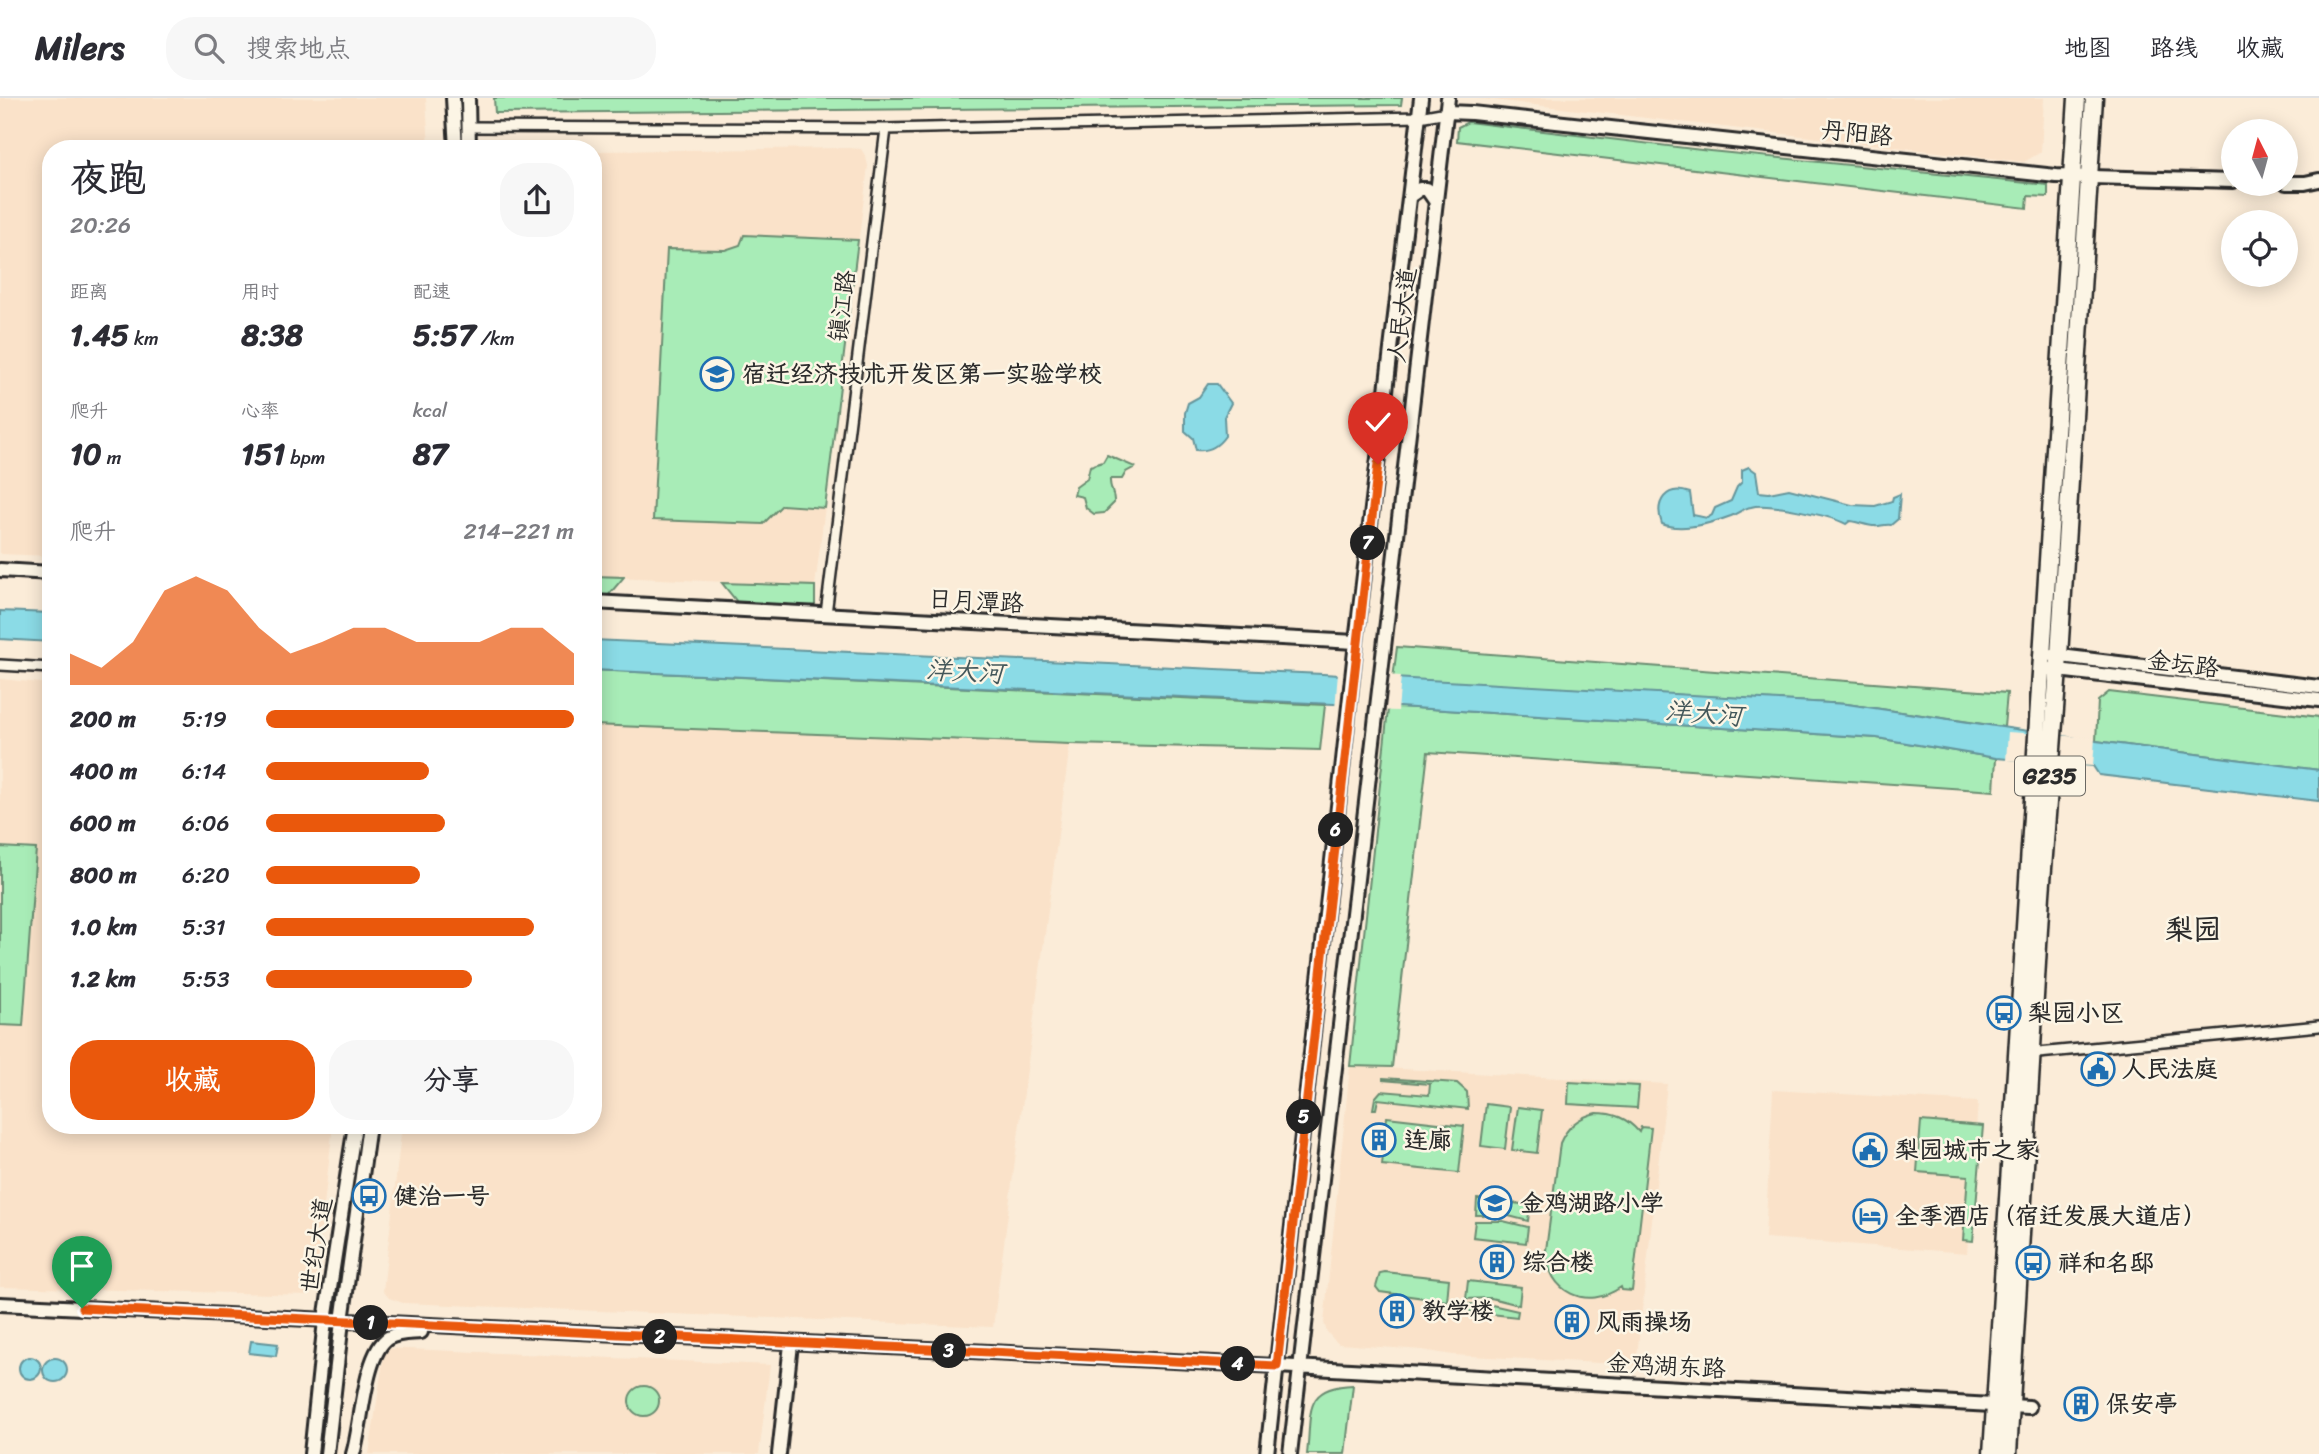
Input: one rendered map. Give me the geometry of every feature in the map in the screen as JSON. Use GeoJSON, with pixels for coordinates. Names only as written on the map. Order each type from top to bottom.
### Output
{"type":"FeatureCollection","features":[{"type":"Feature","properties":{"kind":"highway","name":"G235"},"geometry":{"type":"LineString","coordinates":[[1992,1454],[2003,1406],[2025,1054],[2041,895],[2077,98]]}},
{"type":"Feature","properties":{"kind":"highway","name":"G235"},"geometry":{"type":"LineString","coordinates":[[2050,662],[2094,98]]}},
{"type":"Feature","properties":{"kind":"highway","name":"G235"},"geometry":{"type":"LineString","coordinates":[[2003,1406],[2008,1454]]}},
{"type":"Feature","properties":{"kind":"street"},"geometry":{"type":"LineString","coordinates":[[453,98],[455,140]]}},
{"type":"Feature","properties":{"kind":"street"},"geometry":{"type":"LineString","coordinates":[[468,98],[470,140]]}},
{"type":"Feature","properties":{"kind":"street","name":"人民大道"},"geometry":{"type":"LineString","coordinates":[[1268,1450],[1356,642],[1421,98]]}},
{"type":"Feature","properties":{"kind":"street","name":"人民大道"},"geometry":{"type":"LineString","coordinates":[[1290,1451],[1448,98]]}},
{"type":"Feature","properties":{"kind":"street","name":"丹阳路"},"geometry":{"type":"LineString","coordinates":[[470,127],[886,129],[1419,117],[1472,113],[2072,176],[2221,181]]}},
{"type":"Feature","properties":{"kind":"street","name":"镇江路"},"geometry":{"type":"LineString","coordinates":[[826,614],[886,129]]}},
{"type":"Feature","properties":{"kind":"street"},"geometry":{"type":"LineString","coordinates":[[2298,183],[2319,180]]}},
{"type":"Feature","properties":{"kind":"street"},"geometry":{"type":"LineString","coordinates":[[1410,196],[1420,189],[1427,189],[1436,202]]}},
{"type":"Feature","properties":{"kind":"street"},"geometry":{"type":"LineString","coordinates":[[0,570],[42,572]]}},
{"type":"Feature","properties":{"kind":"street","name":"日月潭路"},"geometry":{"type":"LineString","coordinates":[[602,602],[1356,642]]}},
{"type":"Feature","properties":{"kind":"street","name":"金坛路"},"geometry":{"type":"LineString","coordinates":[[2050,662],[2319,687]]}},
{"type":"Feature","properties":{"kind":"street","name":"金坛路"},"geometry":{"type":"LineString","coordinates":[[2050,662],[2319,701]]}},
{"type":"Feature","properties":{"kind":"street"},"geometry":{"type":"LineString","coordinates":[[0,665],[42,667]]}},
{"type":"Feature","properties":{"kind":"street"},"geometry":{"type":"LineString","coordinates":[[2025,1054],[2319,1026]]}},
{"type":"Feature","properties":{"kind":"street","name":"世纪大道"},"geometry":{"type":"LineString","coordinates":[[311,1454],[325,1320],[354,1134]]}},
{"type":"Feature","properties":{"kind":"street","name":"世纪大道"},"geometry":{"type":"LineString","coordinates":[[327,1454],[368,1134]]}},
{"type":"Feature","properties":{"kind":"street"},"geometry":{"type":"LineString","coordinates":[[1285,1296],[1296,1306],[1308,1297]]}},
{"type":"Feature","properties":{"kind":"street"},"geometry":{"type":"LineString","coordinates":[[0,1304],[460,1327]]}},
{"type":"Feature","properties":{"kind":"street"},"geometry":{"type":"LineString","coordinates":[[353,1454],[370,1365],[385,1340],[397,1334],[460,1327]]}},
{"type":"Feature","properties":{"kind":"street","name":"金鸡湖东路"},"geometry":{"type":"LineString","coordinates":[[460,1327],[1300,1367],[2029,1407]]}},
{"type":"Feature","properties":{"kind":"street"},"geometry":{"type":"LineString","coordinates":[[779,1454],[791,1344]]}},
{"type":"Feature","properties":{"kind":"street"},"geometry":{"type":"LineString","coordinates":[[1268,1450],[1277,1440],[1284,1441],[1290,1451]]}},
{"type":"Feature","properties":{"kind":"shaded area"},"geometry":{"type":"Polygon","coordinates":[[[0,98],[426,98],[428,140],[42,140],[42,556],[0,554],[0,98]]]}},
{"type":"Feature","properties":{"kind":"shaded area"},"geometry":{"type":"Polygon","coordinates":[[[1476,98],[2044,98],[2041,152],[2024,162],[1476,98]]]}},
{"type":"Feature","properties":{"kind":"shaded area","name":"宿迁经济技术开发区第一实验学校"},"geometry":{"type":"Polygon","coordinates":[[[850,148],[861,149],[866,157],[868,166],[815,586],[602,576],[602,151],[850,148]]]}},
{"type":"Feature","properties":{"kind":"shaded area"},"geometry":{"type":"Polygon","coordinates":[[[0,679],[42,683],[42,1134],[332,1134],[315,1287],[309,1295],[0,1287],[0,679]]]}},
{"type":"Feature","properties":{"kind":"shaded area"},"geometry":{"type":"Polygon","coordinates":[[[602,725],[1070,744],[993,1327],[403,1303],[389,1298],[383,1291],[401,1134],[602,1134],[602,725]]]}},
{"type":"Feature","properties":{"kind":"shaded area","name":"金鸡湖路小学"},"geometry":{"type":"Polygon","coordinates":[[[1350,1066],[1667,1084],[1636,1365],[1453,1355],[1339,1344],[1335,1341],[1327,1332],[1324,1323],[1350,1066]]]}},
{"type":"Feature","properties":{"kind":"shaded area","name":"梨园城市之家"},"geometry":{"type":"Polygon","coordinates":[[[1773,1090],[1978,1102],[1967,1253],[1765,1238],[1773,1090]]]}},
{"type":"Feature","properties":{"kind":"shaded area"},"geometry":{"type":"Polygon","coordinates":[[[385,1348],[770,1365],[759,1454],[369,1454],[385,1348]]]}},
{"type":"Feature","properties":{"kind":"green space"},"geometry":{"type":"Polygon","coordinates":[[[494,98],[1402,98],[1401,105],[495,113],[494,98]]]}},
{"type":"Feature","properties":{"kind":"green space"},"geometry":{"type":"Polygon","coordinates":[[[1468,122],[1710,151],[2048,185],[2048,197],[2028,196],[2027,208],[1457,141],[1458,127],[1468,122]]]}},
{"type":"Feature","properties":{"kind":"green space"},"geometry":{"type":"Polygon","coordinates":[[[744,235],[858,240],[825,508],[782,505],[763,524],[653,520],[667,249],[725,250],[740,245],[744,235]]]}},
{"type":"Feature","properties":{"kind":"green space"},"geometry":{"type":"Polygon","coordinates":[[[1107,455],[1135,467],[1126,472],[1122,479],[1110,479],[1114,503],[1104,513],[1094,514],[1086,508],[1083,497],[1074,495],[1076,487],[1087,479],[1090,466],[1103,462],[1107,455]]]}},
{"type":"Feature","properties":{"kind":"green space"},"geometry":{"type":"Polygon","coordinates":[[[602,576],[624,577],[607,597],[602,597],[602,576]]]}},
{"type":"Feature","properties":{"kind":"green space"},"geometry":{"type":"Polygon","coordinates":[[[722,583],[815,586],[815,607],[738,603],[722,583]]]}},
{"type":"Feature","properties":{"kind":"green space"},"geometry":{"type":"Polygon","coordinates":[[[1397,647],[2007,693],[2004,727],[1847,704],[1393,679],[1397,647]]]}},
{"type":"Feature","properties":{"kind":"green space"},"geometry":{"type":"Polygon","coordinates":[[[602,670],[1325,705],[1320,750],[1070,744],[602,725],[602,670]]]}},
{"type":"Feature","properties":{"kind":"green space"},"geometry":{"type":"Polygon","coordinates":[[[2109,692],[2319,717],[2319,770],[2096,741],[2098,701],[2109,692]]]}},
{"type":"Feature","properties":{"kind":"green space"},"geometry":{"type":"Polygon","coordinates":[[[1399,707],[1877,738],[1996,758],[1994,791],[1428,752],[1392,1067],[1350,1066],[1388,709],[1399,707]]]}},
{"type":"Feature","properties":{"kind":"green space"},"geometry":{"type":"Polygon","coordinates":[[[0,847],[36,849],[23,1026],[0,1025],[0,847]]]}},
{"type":"Feature","properties":{"kind":"green space"},"geometry":{"type":"Polygon","coordinates":[[[1383,1078],[1457,1083],[1467,1092],[1468,1109],[1378,1099],[1376,1109],[1373,1109],[1375,1098],[1381,1091],[1429,1095],[1430,1084],[1383,1078]]]}},
{"type":"Feature","properties":{"kind":"green space"},"geometry":{"type":"Polygon","coordinates":[[[1569,1082],[1639,1086],[1637,1108],[1568,1104],[1569,1082]]]}},
{"type":"Feature","properties":{"kind":"green space"},"geometry":{"type":"Polygon","coordinates":[[[1486,1104],[1510,1107],[1505,1149],[1481,1146],[1486,1104]]]}},
{"type":"Feature","properties":{"kind":"green space"},"geometry":{"type":"Polygon","coordinates":[[[1518,1107],[1542,1110],[1537,1153],[1512,1150],[1518,1107]]]}},
{"type":"Feature","properties":{"kind":"green space"},"geometry":{"type":"Polygon","coordinates":[[[1596,1113],[1620,1117],[1639,1132],[1641,1127],[1651,1128],[1632,1291],[1622,1290],[1621,1287],[1608,1294],[1583,1297],[1571,1294],[1553,1277],[1546,1250],[1560,1143],[1574,1124],[1596,1113]]]}},
{"type":"Feature","properties":{"kind":"green space"},"geometry":{"type":"Polygon","coordinates":[[[1387,1117],[1464,1126],[1459,1173],[1382,1165],[1387,1117]]]}},
{"type":"Feature","properties":{"kind":"green space"},"geometry":{"type":"Polygon","coordinates":[[[1921,1121],[1983,1126],[1973,1241],[1963,1240],[1968,1176],[1917,1172],[1921,1121]]]}},
{"type":"Feature","properties":{"kind":"green space"},"geometry":{"type":"Polygon","coordinates":[[[1477,1199],[1530,1205],[1528,1221],[1505,1215],[1476,1215],[1477,1199]]]}},
{"type":"Feature","properties":{"kind":"green space"},"geometry":{"type":"Polygon","coordinates":[[[1475,1221],[1503,1221],[1528,1227],[1526,1243],[1473,1237],[1475,1221]]]}},
{"type":"Feature","properties":{"kind":"green space"},"geometry":{"type":"Polygon","coordinates":[[[1380,1273],[1449,1279],[1447,1301],[1380,1292],[1376,1287],[1380,1273]]]}},
{"type":"Feature","properties":{"kind":"green space"},"geometry":{"type":"Polygon","coordinates":[[[1468,1281],[1521,1287],[1519,1305],[1491,1298],[1466,1299],[1468,1281]]]}},
{"type":"Feature","properties":{"kind":"green space"},"geometry":{"type":"Polygon","coordinates":[[[1466,1304],[1492,1305],[1518,1311],[1517,1317],[1465,1311],[1466,1304]]]}},
{"type":"Feature","properties":{"kind":"green space"},"geometry":{"type":"Polygon","coordinates":[[[1353,1385],[1345,1454],[1307,1454],[1310,1415],[1317,1397],[1337,1387],[1353,1385]]]}},
{"type":"Feature","properties":{"kind":"green space"},"geometry":{"type":"Polygon","coordinates":[[[644,1386],[655,1390],[659,1401],[655,1412],[644,1416],[633,1412],[629,1401],[633,1390],[644,1386]]]}},
{"type":"Feature","properties":{"kind":"water"},"geometry":{"type":"Polygon","coordinates":[[[1208,384],[1217,384],[1231,403],[1224,417],[1225,436],[1213,447],[1196,450],[1193,438],[1185,431],[1185,413],[1188,403],[1199,397],[1208,384]]]}},
{"type":"Feature","properties":{"kind":"water"},"geometry":{"type":"Polygon","coordinates":[[[1749,467],[1756,472],[1759,492],[1789,489],[1852,505],[1875,506],[1892,501],[1893,497],[1900,494],[1898,519],[1891,525],[1872,526],[1850,521],[1846,524],[1799,511],[1759,506],[1697,526],[1662,524],[1661,502],[1668,493],[1690,493],[1693,515],[1707,518],[1715,508],[1731,501],[1742,482],[1742,470],[1749,467]]]}},
{"type":"Feature","properties":{"kind":"water"},"geometry":{"type":"Polygon","coordinates":[[[0,611],[42,613],[42,641],[0,639],[0,611]]]}},
{"type":"Feature","properties":{"kind":"water","name":"洋大河"},"geometry":{"type":"Polygon","coordinates":[[[602,640],[1323,674],[1847,704],[2096,741],[2319,770],[2319,801],[2099,775],[2093,766],[1996,758],[1877,738],[1399,707],[602,670],[602,640]]]}},
{"type":"Feature","properties":{"kind":"water"},"geometry":{"type":"Polygon","coordinates":[[[251,1341],[278,1344],[276,1356],[249,1353],[251,1341]]]}},
{"type":"Feature","properties":{"kind":"water"},"geometry":{"type":"Polygon","coordinates":[[[26,1357],[34,1357],[41,1364],[41,1372],[34,1379],[26,1379],[19,1372],[19,1364],[26,1357]]]}},
{"type":"Feature","properties":{"kind":"water"},"geometry":{"type":"Polygon","coordinates":[[[55,1358],[63,1362],[67,1370],[63,1378],[55,1382],[47,1378],[43,1370],[47,1362],[55,1358]]]}},
{"type":"Feature","properties":{"kind":"pier"},"geometry":{"type":"Polygon","coordinates":[[[1338,672],[1401,676],[1398,711],[1335,709],[1338,672]]]}},
{"type":"Feature","properties":{"kind":"pier"},"geometry":{"type":"Polygon","coordinates":[[[2008,732],[2095,738],[2093,766],[2006,760],[2008,732]]]}},
{"type":"Feature","properties":{"kind":"place","name":"宿迁经济技术开发区第一实验学校"},"geometry":{"type":"Point","coordinates":[717,374]}},
{"type":"Feature","properties":{"kind":"place","name":"梨园小区"},"geometry":{"type":"Point","coordinates":[2004,1013]}},
{"type":"Feature","properties":{"kind":"place","name":"人民法庭"},"geometry":{"type":"Point","coordinates":[2098,1069]}},
{"type":"Feature","properties":{"kind":"place","name":"连廊"},"geometry":{"type":"Point","coordinates":[1379,1140]}},
{"type":"Feature","properties":{"kind":"place","name":"梨园城市之家"},"geometry":{"type":"Point","coordinates":[1870,1150]}},
{"type":"Feature","properties":{"kind":"place","name":"健治一号"},"geometry":{"type":"Point","coordinates":[369,1196]}},
{"type":"Feature","properties":{"kind":"place","name":"金鸡湖路小学"},"geometry":{"type":"Point","coordinates":[1495,1203]}},
{"type":"Feature","properties":{"kind":"place","name":"全季酒店（宿迁发展大道店）"},"geometry":{"type":"Point","coordinates":[1870,1216]}},
{"type":"Feature","properties":{"kind":"place","name":"综合楼"},"geometry":{"type":"Point","coordinates":[1497,1262]}},
{"type":"Feature","properties":{"kind":"place","name":"祥和名邸"},"geometry":{"type":"Point","coordinates":[2033,1263]}},
{"type":"Feature","properties":{"kind":"place","name":"教学楼"},"geometry":{"type":"Point","coordinates":[1397,1311]}},
{"type":"Feature","properties":{"kind":"place","name":"风雨操场"},"geometry":{"type":"Point","coordinates":[1572,1322]}},
{"type":"Feature","properties":{"kind":"place","name":"保安亭"},"geometry":{"type":"Point","coordinates":[2081,1404]}},
{"type":"Feature","properties":{"kind":"district","name":"梨园"},"geometry":{"type":"Point","coordinates":[2193,929]}},
{"type":"Feature","properties":{"kind":"route"},"geometry":{"type":"LineString","coordinates":[[82,1308],[1277,1366],[1378,464]]}}]}
